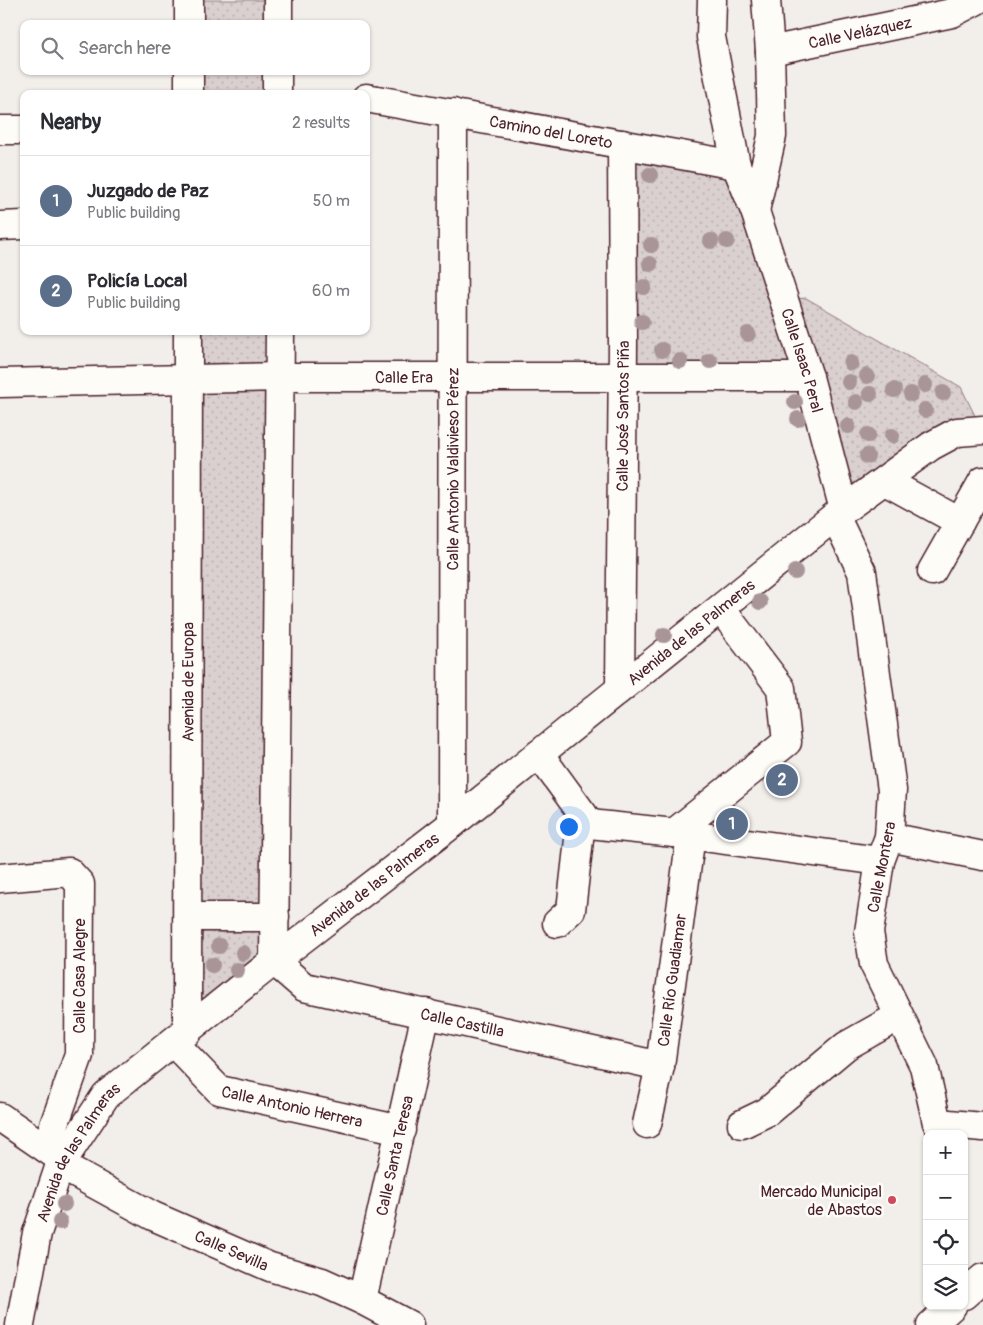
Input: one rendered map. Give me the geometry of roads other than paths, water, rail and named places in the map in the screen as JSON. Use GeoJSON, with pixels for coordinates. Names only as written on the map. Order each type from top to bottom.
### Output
{"type":"FeatureCollection","features":[{"type":"Feature","properties":{"kind":"street"},"geometry":{"type":"LineString","coordinates":[[189,0],[189,20]]}},
{"type":"Feature","properties":{"kind":"street"},"geometry":{"type":"LineString","coordinates":[[278,0],[278,20]]}},
{"type":"Feature","properties":{"kind":"street","name":"Calle Isaac Peral"},"geometry":{"type":"LineString","coordinates":[[712,0],[711,37],[736,165],[754,211],[809,377],[840,514]]}},
{"type":"Feature","properties":{"kind":"street"},"geometry":{"type":"LineString","coordinates":[[754,211],[772,136],[770,51],[766,0]]}},
{"type":"Feature","properties":{"kind":"street","name":"Calle Velázquez"},"geometry":{"type":"LineString","coordinates":[[770,51],[952,13],[977,0]]}},
{"type":"Feature","properties":{"kind":"street"},"geometry":{"type":"LineString","coordinates":[[189,75],[189,90]]}},
{"type":"Feature","properties":{"kind":"street"},"geometry":{"type":"LineString","coordinates":[[277,75],[277,90]]}},
{"type":"Feature","properties":{"kind":"street","name":"Camino del Loreto"},"geometry":{"type":"LineString","coordinates":[[370,99],[736,165]]}},
{"type":"Feature","properties":{"kind":"street","name":"Calle Antonio Valdivieso Pérez"},"geometry":{"type":"LineString","coordinates":[[452,824],[453,113]]}},
{"type":"Feature","properties":{"kind":"street"},"geometry":{"type":"LineString","coordinates":[[0,130],[20,130]]}},
{"type":"Feature","properties":{"kind":"street","name":"Calle José Santos Piña"},"geometry":{"type":"LineString","coordinates":[[620,687],[623,376],[622,144]]}},
{"type":"Feature","properties":{"kind":"street"},"geometry":{"type":"LineString","coordinates":[[0,226],[20,225]]}},
{"type":"Feature","properties":{"kind":"street","name":"Avenida de Europa"},"geometry":{"type":"LineString","coordinates":[[180,1037],[188,917],[188,335]]}},
{"type":"Feature","properties":{"kind":"street"},"geometry":{"type":"LineString","coordinates":[[274,961],[280,335]]}},
{"type":"Feature","properties":{"kind":"street","name":"Calle Era"},"geometry":{"type":"LineString","coordinates":[[0,383],[280,377],[809,377]]}},
{"type":"Feature","properties":{"kind":"street","name":"Avenida de las Palmeras"},"geometry":{"type":"LineString","coordinates":[[20,1325],[38,1233],[56,1158],[106,1095],[274,961],[452,824],[620,687],[840,514],[931,446],[957,432],[983,430]]}},
{"type":"Feature","properties":{"kind":"street"},"geometry":{"type":"LineString","coordinates":[[885,481],[960,522]]}},
{"type":"Feature","properties":{"kind":"street"},"geometry":{"type":"LineString","coordinates":[[932,571],[983,481]]}},
{"type":"Feature","properties":{"kind":"street","name":"Calle Montera"},"geometry":{"type":"LineString","coordinates":[[840,514],[862,572],[892,790],[884,849],[869,932],[874,964],[924,1066],[937,1123],[983,1127]]}},
{"type":"Feature","properties":{"kind":"street"},"geometry":{"type":"LineString","coordinates":[[682,834],[787,742],[781,688],[721,609]]}},
{"type":"Feature","properties":{"kind":"street"},"geometry":{"type":"LineString","coordinates":[[539,754],[590,824],[682,834],[983,856]]}},
{"type":"Feature","properties":{"kind":"street"},"geometry":{"type":"LineString","coordinates":[[557,923],[571,910],[582,813]]}},
{"type":"Feature","properties":{"kind":"street","name":"Calle Río Guadiamar"},"geometry":{"type":"LineString","coordinates":[[647,1124],[660,1066],[682,834]]}},
{"type":"Feature","properties":{"kind":"street","name":"Calle Casa Alegre"},"geometry":{"type":"LineString","coordinates":[[0,878],[69,872],[80,884],[79,1055],[56,1158]]}},
{"type":"Feature","properties":{"kind":"street"},"geometry":{"type":"LineString","coordinates":[[188,917],[274,917]]}},
{"type":"Feature","properties":{"kind":"street","name":"Calle Castilla"},"geometry":{"type":"LineString","coordinates":[[274,961],[304,987],[660,1066]]}},
{"type":"Feature","properties":{"kind":"street","name":"Calle Santa Teresa"},"geometry":{"type":"LineString","coordinates":[[362,1300],[426,1013]]}},
{"type":"Feature","properties":{"kind":"street"},"geometry":{"type":"LineString","coordinates":[[742,1124],[767,1112],[846,1046],[899,1016]]}},
{"type":"Feature","properties":{"kind":"street","name":"Calle Antonio Herrera"},"geometry":{"type":"LineString","coordinates":[[180,1037],[219,1090],[401,1130]]}},
{"type":"Feature","properties":{"kind":"street","name":"Calle Sevilla"},"geometry":{"type":"LineString","coordinates":[[0,1117],[56,1158],[153,1216],[270,1267],[322,1282],[362,1300],[409,1325]]}},
{"type":"Feature","properties":{"kind":"street"},"geometry":{"type":"LineString","coordinates":[[968,1291],[983,1278]]}},
{"type":"Feature","properties":{"kind":"street"},"geometry":{"type":"LineString","coordinates":[[931,1325],[948,1310]]}},
{"type":"Feature","properties":{"kind":"place","name":"Policía Local"},"geometry":{"type":"Point","coordinates":[782,780]}},
{"type":"Feature","properties":{"kind":"place","name":"Juzgado de Paz"},"geometry":{"type":"Point","coordinates":[732,824]}},
{"type":"Feature","properties":{"kind":"place","name":"Mercado Municipal de Abastos"},"geometry":{"type":"Point","coordinates":[892,1200]}}]}
